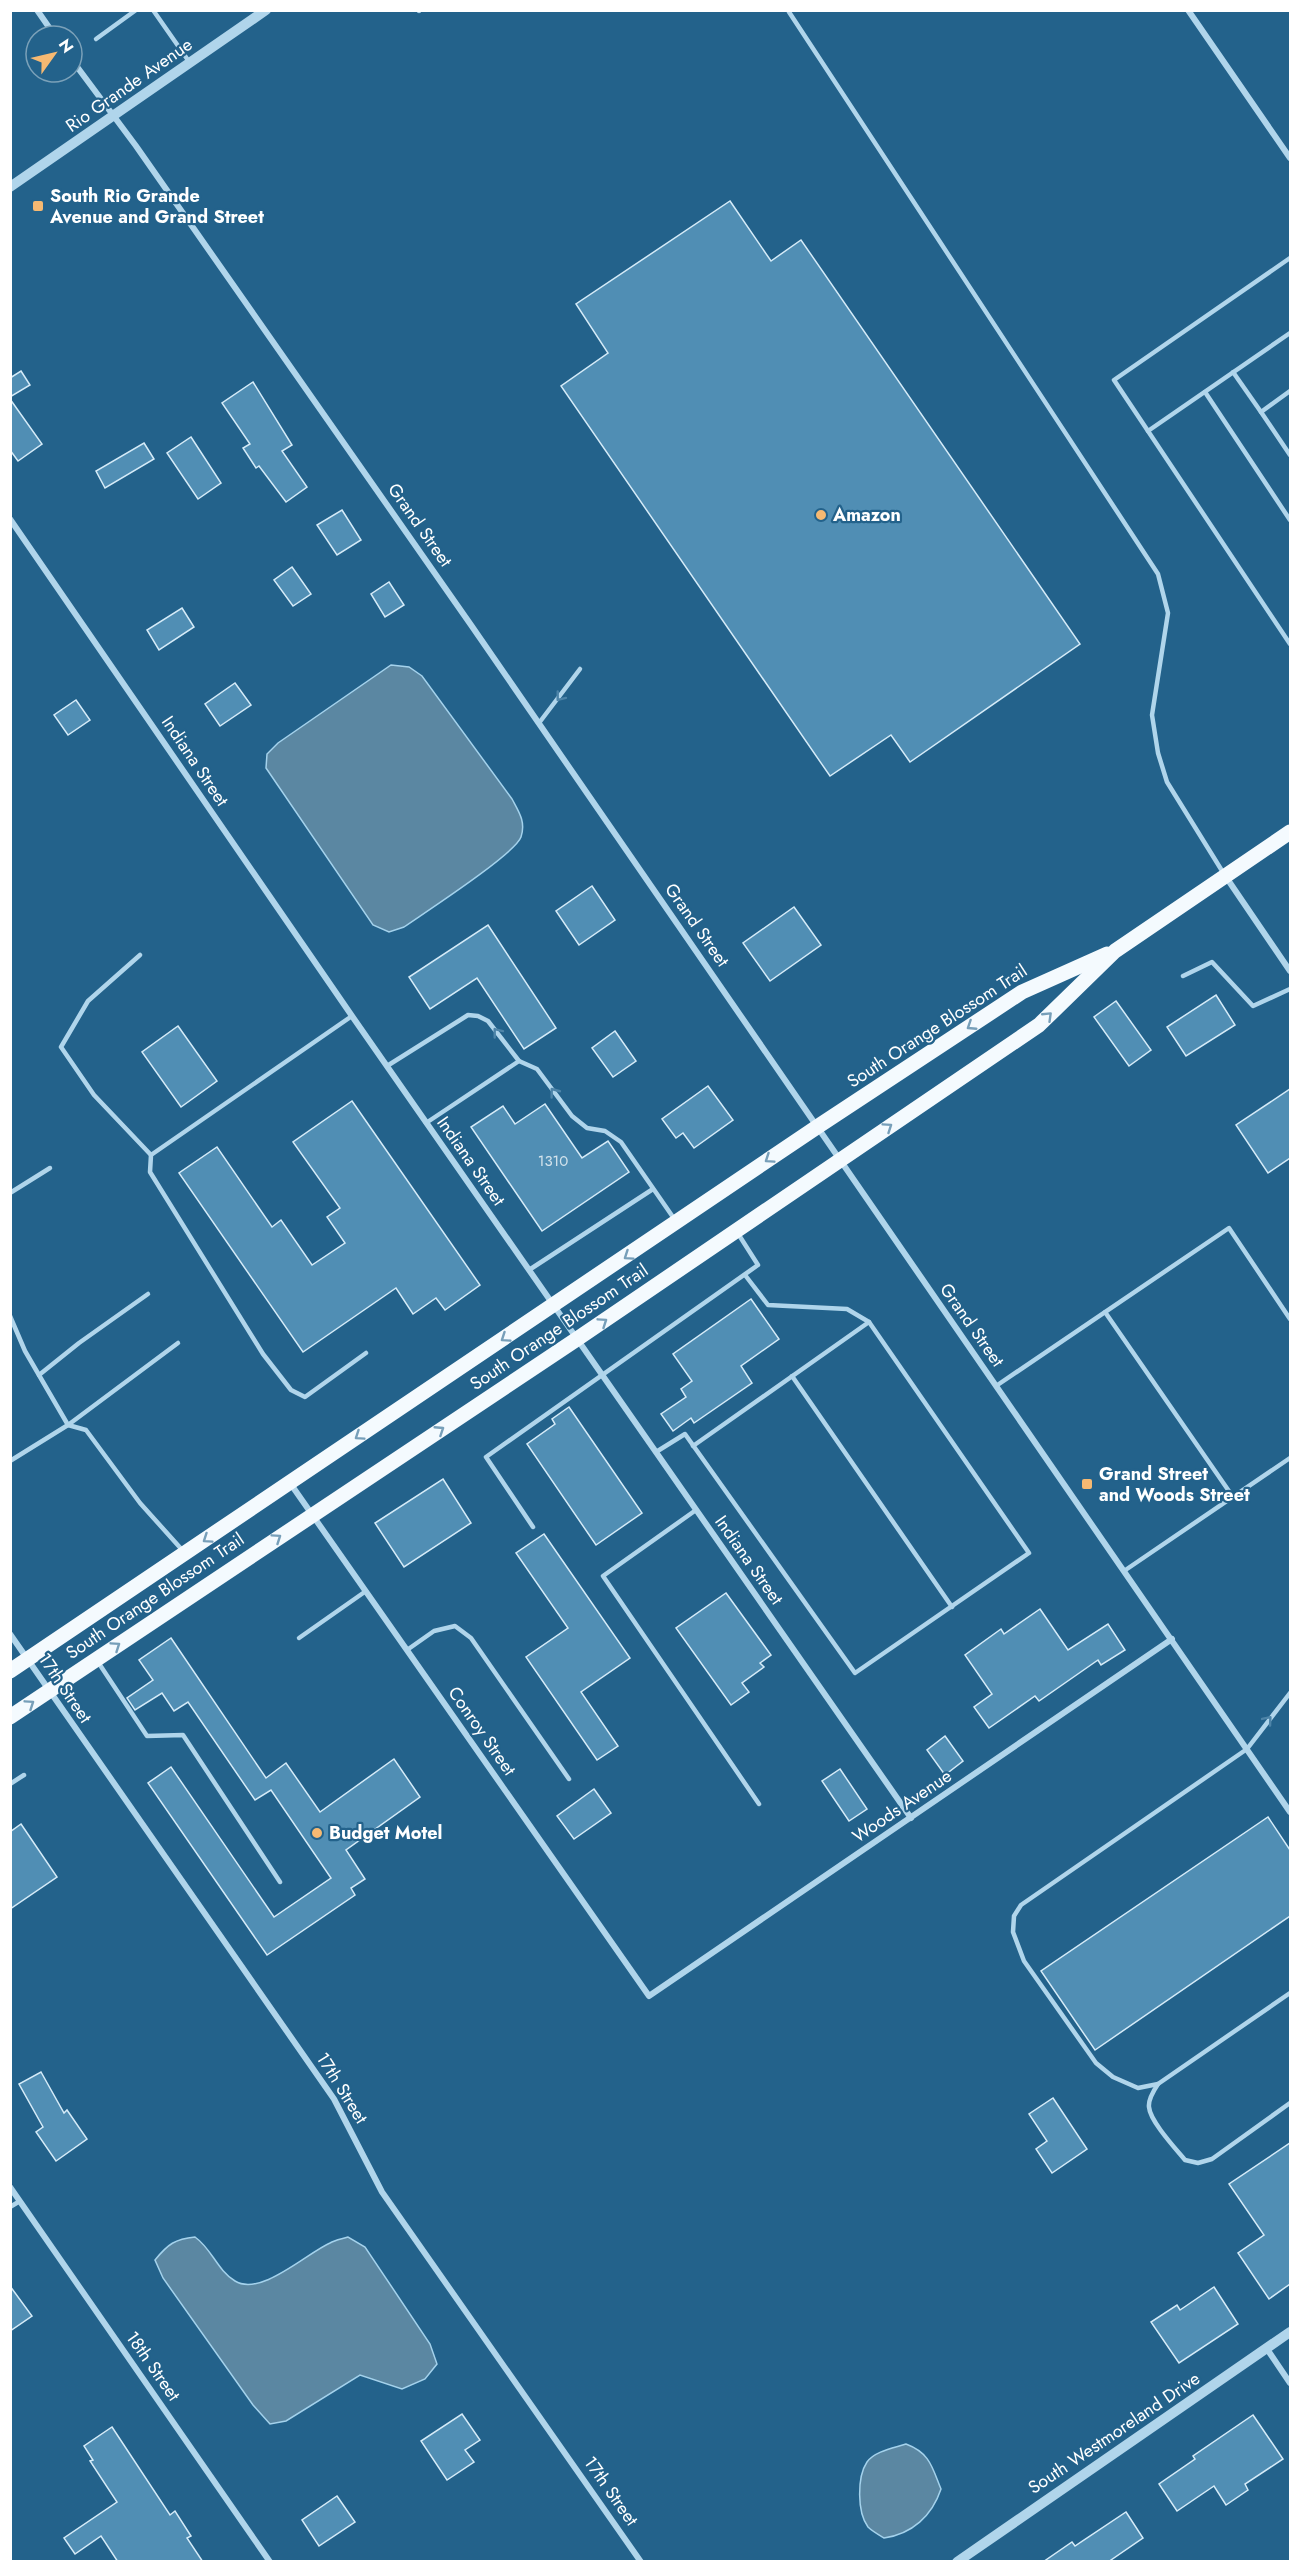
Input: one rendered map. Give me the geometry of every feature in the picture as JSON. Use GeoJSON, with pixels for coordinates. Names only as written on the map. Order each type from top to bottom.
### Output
{"type":"FeatureCollection","features":[{"type":"Feature","properties":{"kind":"main road","name":"South Orange Blossom Trail"},"geometry":{"type":"LineString","coordinates":[[10,1717],[312,1514],[577,1340],[1039,1025],[1115,951],[1290,832]]}},
{"type":"Feature","properties":{"kind":"main road","name":"South Orange Blossom Trail"},"geometry":{"type":"LineString","coordinates":[[10,1671],[818,1126],[1022,992],[1046,979],[1115,951]]}},
{"type":"Feature","properties":{"kind":"street"},"geometry":{"type":"LineString","coordinates":[[37,10],[47,24]]}},
{"type":"Feature","properties":{"kind":"street","name":"Rio Grande Avenue"},"geometry":{"type":"LineString","coordinates":[[10,186],[266,10]]}},
{"type":"Feature","properties":{"kind":"street"},"geometry":{"type":"LineString","coordinates":[[1188,10],[1290,159]]}},
{"type":"Feature","properties":{"kind":"street","name":"Grand Street"},"geometry":{"type":"LineString","coordinates":[[84,76],[539,723],[1290,1812]]}},
{"type":"Feature","properties":{"kind":"street","name":"Indiana Street"},"geometry":{"type":"LineString","coordinates":[[10,519],[351,1016],[911,1818]]}},
{"type":"Feature","properties":{"kind":"street"},"geometry":{"type":"LineString","coordinates":[[1226,877],[1290,971]]}},
{"type":"Feature","properties":{"kind":"street","name":"Conroy Street"},"geometry":{"type":"LineString","coordinates":[[290,1483],[649,1996]]}},
{"type":"Feature","properties":{"kind":"street","name":"17th Street"},"geometry":{"type":"LineString","coordinates":[[10,1634],[334,2099],[382,2192],[642,2562]]}},
{"type":"Feature","properties":{"kind":"street","name":"Woods Avenue"},"geometry":{"type":"LineString","coordinates":[[649,1996],[1172,1639]]}},
{"type":"Feature","properties":{"kind":"street","name":"18th Street"},"geometry":{"type":"LineString","coordinates":[[10,2187],[270,2562]]}},
{"type":"Feature","properties":{"kind":"street","name":"South Westmoreland Drive"},"geometry":{"type":"LineString","coordinates":[[957,2562],[1290,2332]]}},
{"type":"Feature","properties":{"kind":"street"},"geometry":{"type":"LineString","coordinates":[[1267,2349],[1290,2383]]}},
{"type":"Feature","properties":{"kind":"lane"},"geometry":{"type":"LineString","coordinates":[[96,39],[136,10]]}},
{"type":"Feature","properties":{"kind":"lane"},"geometry":{"type":"LineString","coordinates":[[153,10],[190,63]]}},
{"type":"Feature","properties":{"kind":"lane"},"geometry":{"type":"LineString","coordinates":[[789,12],[1158,574],[1167,614],[1164,649],[1152,715],[1158,753],[1167,782],[1226,877]]}},
{"type":"Feature","properties":{"kind":"lane"},"geometry":{"type":"LineString","coordinates":[[1290,258],[1114,380],[1290,645]]}},
{"type":"Feature","properties":{"kind":"lane"},"geometry":{"type":"LineString","coordinates":[[1148,431],[1290,333]]}},
{"type":"Feature","properties":{"kind":"lane"},"geometry":{"type":"LineString","coordinates":[[1233,372],[1290,454]]}},
{"type":"Feature","properties":{"kind":"lane"},"geometry":{"type":"LineString","coordinates":[[1261,412],[1290,391]]}},
{"type":"Feature","properties":{"kind":"lane"},"geometry":{"type":"LineString","coordinates":[[1205,392],[1290,520]]}},
{"type":"Feature","properties":{"kind":"lane"},"geometry":{"type":"LineString","coordinates":[[539,723],[580,669]]}},
{"type":"Feature","properties":{"kind":"lane"},"geometry":{"type":"LineString","coordinates":[[140,955],[88,1001],[61,1047],[94,1095],[151,1155],[150,1172],[263,1354],[291,1390],[305,1396],[366,1353]]}},
{"type":"Feature","properties":{"kind":"lane"},"geometry":{"type":"LineString","coordinates":[[1183,976],[1212,962],[1253,1006],[1290,989]]}},
{"type":"Feature","properties":{"kind":"lane"},"geometry":{"type":"LineString","coordinates":[[151,1155],[351,1016]]}},
{"type":"Feature","properties":{"kind":"lane"},"geometry":{"type":"LineString","coordinates":[[387,1066],[468,1016],[478,1016],[488,1021],[519,1061],[537,1069],[572,1116],[587,1128],[605,1131],[621,1142],[676,1223]]}},
{"type":"Feature","properties":{"kind":"lane"},"geometry":{"type":"LineString","coordinates":[[426,1123],[519,1061]]}},
{"type":"Feature","properties":{"kind":"lane"},"geometry":{"type":"LineString","coordinates":[[10,1193],[50,1168]]}},
{"type":"Feature","properties":{"kind":"lane"},"geometry":{"type":"LineString","coordinates":[[529,1270],[653,1189]]}},
{"type":"Feature","properties":{"kind":"lane"},"geometry":{"type":"LineString","coordinates":[[996,1386],[1229,1228],[1290,1320]]}},
{"type":"Feature","properties":{"kind":"lane"},"geometry":{"type":"LineString","coordinates":[[533,1527],[486,1457],[758,1265],[736,1231]]}},
{"type":"Feature","properties":{"kind":"lane"},"geometry":{"type":"LineString","coordinates":[[656,1452],[685,1434],[855,1673],[1029,1553],[869,1322],[847,1309],[768,1305],[745,1275]]}},
{"type":"Feature","properties":{"kind":"lane"},"geometry":{"type":"LineString","coordinates":[[39,1375],[79,1343],[148,1294]]}},
{"type":"Feature","properties":{"kind":"lane"},"geometry":{"type":"LineString","coordinates":[[1105,1312],[1233,1497]]}},
{"type":"Feature","properties":{"kind":"lane"},"geometry":{"type":"LineString","coordinates":[[10,1316],[25,1351],[68,1425],[86,1430],[140,1503],[185,1554]]}},
{"type":"Feature","properties":{"kind":"lane"},"geometry":{"type":"LineString","coordinates":[[693,1446],[869,1322]]}},
{"type":"Feature","properties":{"kind":"lane"},"geometry":{"type":"LineString","coordinates":[[10,1461],[68,1425],[178,1343]]}},
{"type":"Feature","properties":{"kind":"lane"},"geometry":{"type":"LineString","coordinates":[[792,1376],[952,1607]]}},
{"type":"Feature","properties":{"kind":"lane"},"geometry":{"type":"LineString","coordinates":[[1124,1571],[1290,1458]]}},
{"type":"Feature","properties":{"kind":"lane"},"geometry":{"type":"LineString","coordinates":[[696,1510],[603,1576],[759,1804]]}},
{"type":"Feature","properties":{"kind":"lane"},"geometry":{"type":"LineString","coordinates":[[299,1638],[366,1591]]}},
{"type":"Feature","properties":{"kind":"lane"},"geometry":{"type":"LineString","coordinates":[[407,1650],[434,1630],[455,1626],[471,1638],[569,1779]]}},
{"type":"Feature","properties":{"kind":"lane"},"geometry":{"type":"LineString","coordinates":[[96,1659],[147,1736],[183,1735],[280,1882]]}},
{"type":"Feature","properties":{"kind":"lane"},"geometry":{"type":"LineString","coordinates":[[1290,1693],[1247,1749],[1021,1905],[1014,1916],[1013,1932],[1024,1961],[1096,2063],[1113,2077],[1138,2088],[1158,2084],[1290,1993]]}},
{"type":"Feature","properties":{"kind":"lane"},"geometry":{"type":"LineString","coordinates":[[10,1784],[24,1775]]}},
{"type":"Feature","properties":{"kind":"lane"},"geometry":{"type":"LineString","coordinates":[[1158,2084],[1149,2106],[1154,2119],[1185,2160],[1198,2163],[1212,2159],[1290,2103]]}},
{"type":"Feature","properties":{"kind":"lane"},"geometry":{"type":"LineString","coordinates":[[10,2207],[20,2201]]}},
{"type":"Feature","properties":{"kind":"water"},"geometry":{"type":"Polygon","coordinates":[[[391,665],[409,667],[422,676],[512,799],[523,827],[521,837],[515,845],[487,869],[404,927],[389,932],[373,925],[266,768],[267,754],[278,743],[391,665]]]}},
{"type":"Feature","properties":{"kind":"water"},"geometry":{"type":"Polygon","coordinates":[[[195,2237],[229,2276],[235,2281],[246,2284],[270,2279],[320,2248],[348,2237],[365,2247],[430,2344],[437,2364],[425,2379],[402,2389],[360,2375],[286,2421],[270,2424],[253,2405],[163,2278],[155,2260],[172,2243],[195,2237]]]}},
{"type":"Feature","properties":{"kind":"water"},"geometry":{"type":"Polygon","coordinates":[[[906,2444],[925,2456],[941,2489],[932,2507],[920,2522],[894,2536],[884,2538],[868,2527],[864,2521],[860,2504],[861,2476],[870,2458],[885,2450],[906,2444]]]}},
{"type":"Feature","properties":{"kind":"building","name":"Amazon"},"geometry":{"type":"Polygon","coordinates":[[[730,201],[771,261],[801,240],[1080,644],[910,762],[891,735],[830,776],[561,386],[608,353],[576,304],[730,201]]]}},
{"type":"Feature","properties":{"kind":"building"},"geometry":{"type":"Polygon","coordinates":[[[21,371],[30,385],[10,397],[10,378],[21,371]]]}},
{"type":"Feature","properties":{"kind":"building"},"geometry":{"type":"Polygon","coordinates":[[[253,382],[292,445],[282,451],[307,487],[286,502],[259,466],[256,468],[243,448],[250,444],[222,403],[253,382]]]}},
{"type":"Feature","properties":{"kind":"building"},"geometry":{"type":"Polygon","coordinates":[[[10,399],[42,444],[18,461],[10,450],[10,399]]]}},
{"type":"Feature","properties":{"kind":"building"},"geometry":{"type":"Polygon","coordinates":[[[191,437],[221,483],[198,499],[167,453],[191,437]]]}},
{"type":"Feature","properties":{"kind":"building"},"geometry":{"type":"Polygon","coordinates":[[[144,443],[154,459],[105,488],[96,471],[144,443]]]}},
{"type":"Feature","properties":{"kind":"building"},"geometry":{"type":"Polygon","coordinates":[[[342,510],[361,540],[337,555],[317,525],[342,510]]]}},
{"type":"Feature","properties":{"kind":"building"},"geometry":{"type":"Polygon","coordinates":[[[292,567],[311,594],[293,606],[274,580],[292,567]]]}},
{"type":"Feature","properties":{"kind":"building"},"geometry":{"type":"Polygon","coordinates":[[[389,582],[404,605],[385,617],[371,594],[389,582]]]}},
{"type":"Feature","properties":{"kind":"building"},"geometry":{"type":"Polygon","coordinates":[[[182,608],[194,627],[159,650],[147,630],[182,608]]]}},
{"type":"Feature","properties":{"kind":"building"},"geometry":{"type":"Polygon","coordinates":[[[235,683],[251,705],[220,726],[205,704],[235,683]]]}},
{"type":"Feature","properties":{"kind":"building"},"geometry":{"type":"Polygon","coordinates":[[[76,700],[90,720],[68,735],[54,715],[76,700]]]}},
{"type":"Feature","properties":{"kind":"building"},"geometry":{"type":"Polygon","coordinates":[[[592,886],[615,920],[579,945],[556,911],[592,886]]]}},
{"type":"Feature","properties":{"kind":"building"},"geometry":{"type":"Polygon","coordinates":[[[794,907],[821,945],[770,981],[743,943],[794,907]]]}},
{"type":"Feature","properties":{"kind":"building"},"geometry":{"type":"Polygon","coordinates":[[[488,925],[556,1028],[524,1049],[477,978],[430,1009],[409,977],[488,925]]]}},
{"type":"Feature","properties":{"kind":"building"},"geometry":{"type":"Polygon","coordinates":[[[1216,995],[1235,1025],[1186,1056],[1167,1027],[1216,995]]]}},
{"type":"Feature","properties":{"kind":"building"},"geometry":{"type":"Polygon","coordinates":[[[1116,1001],[1151,1050],[1129,1066],[1094,1017],[1116,1001]]]}},
{"type":"Feature","properties":{"kind":"building"},"geometry":{"type":"Polygon","coordinates":[[[178,1026],[217,1081],[181,1107],[142,1052],[178,1026]]]}},
{"type":"Feature","properties":{"kind":"building"},"geometry":{"type":"Polygon","coordinates":[[[615,1031],[636,1061],[613,1077],[592,1048],[615,1031]]]}},
{"type":"Feature","properties":{"kind":"building"},"geometry":{"type":"Polygon","coordinates":[[[708,1086],[733,1120],[694,1148],[683,1133],[676,1138],[662,1119],[708,1086]]]}},
{"type":"Feature","properties":{"kind":"building"},"geometry":{"type":"Polygon","coordinates":[[[1290,1089],[1290,1158],[1268,1173],[1236,1125],[1290,1089]]]}},
{"type":"Feature","properties":{"kind":"building"},"geometry":{"type":"Polygon","coordinates":[[[352,1101],[480,1285],[445,1310],[436,1298],[413,1314],[396,1288],[303,1352],[179,1173],[217,1147],[272,1227],[281,1220],[312,1265],[345,1243],[327,1217],[340,1208],[293,1142],[352,1101]]]}},
{"type":"Feature","properties":{"kind":"building"},"geometry":{"type":"Polygon","coordinates":[[[545,1104],[582,1158],[608,1141],[629,1172],[542,1231],[471,1127],[503,1106],[515,1124],[545,1104]]]}},
{"type":"Feature","properties":{"kind":"building"},"geometry":{"type":"Polygon","coordinates":[[[751,1299],[779,1339],[741,1366],[752,1383],[694,1423],[691,1418],[673,1431],[661,1414],[686,1397],[681,1389],[692,1381],[673,1354],[751,1299]]]}},
{"type":"Feature","properties":{"kind":"building"},"geometry":{"type":"Polygon","coordinates":[[[569,1407],[642,1513],[596,1545],[527,1444],[555,1424],[552,1419],[569,1407]]]}},
{"type":"Feature","properties":{"kind":"building"},"geometry":{"type":"Polygon","coordinates":[[[443,1479],[471,1523],[404,1567],[375,1523],[443,1479]]]}},
{"type":"Feature","properties":{"kind":"building"},"geometry":{"type":"Polygon","coordinates":[[[544,1534],[630,1658],[581,1692],[618,1746],[597,1760],[526,1657],[568,1628],[516,1553],[544,1534]]]}},
{"type":"Feature","properties":{"kind":"building"},"geometry":{"type":"Polygon","coordinates":[[[726,1593],[771,1655],[760,1663],[764,1667],[742,1683],[749,1692],[731,1705],[676,1628],[726,1593]]]}},
{"type":"Feature","properties":{"kind":"building"},"geometry":{"type":"Polygon","coordinates":[[[1040,1609],[1068,1650],[1108,1624],[1125,1650],[1101,1665],[1098,1660],[1039,1701],[1035,1696],[989,1728],[974,1707],[992,1694],[965,1655],[1001,1629],[1004,1634],[1040,1609]]]}},
{"type":"Feature","properties":{"kind":"building"},"geometry":{"type":"Polygon","coordinates":[[[171,1638],[266,1778],[286,1763],[320,1812],[394,1759],[420,1797],[346,1850],[365,1879],[351,1888],[355,1895],[267,1955],[148,1783],[171,1767],[274,1917],[331,1878],[271,1790],[255,1800],[188,1702],[174,1711],[162,1693],[135,1710],[127,1698],[153,1680],[139,1660],[171,1638]]]}},
{"type":"Feature","properties":{"kind":"building"},"geometry":{"type":"Polygon","coordinates":[[[945,1736],[963,1761],[945,1775],[927,1750],[945,1736]]]}},
{"type":"Feature","properties":{"kind":"building"},"geometry":{"type":"Polygon","coordinates":[[[840,1769],[867,1809],[849,1821],[822,1781],[840,1769]]]}},
{"type":"Feature","properties":{"kind":"building"},"geometry":{"type":"Polygon","coordinates":[[[594,1789],[611,1813],[574,1839],[557,1816],[594,1789]]]}},
{"type":"Feature","properties":{"kind":"building"},"geometry":{"type":"Polygon","coordinates":[[[1268,1817],[1290,1850],[1290,1916],[1095,2050],[1041,1971],[1268,1817]]]}},
{"type":"Feature","properties":{"kind":"building"},"geometry":{"type":"Polygon","coordinates":[[[21,1824],[57,1877],[10,1909],[10,1832],[21,1824]]]}},
{"type":"Feature","properties":{"kind":"building"},"geometry":{"type":"Polygon","coordinates":[[[41,2072],[64,2113],[67,2110],[87,2139],[56,2161],[36,2132],[43,2127],[19,2084],[41,2072]]]}},
{"type":"Feature","properties":{"kind":"building"},"geometry":{"type":"Polygon","coordinates":[[[1053,2098],[1087,2149],[1052,2173],[1036,2149],[1047,2141],[1029,2114],[1053,2098]]]}},
{"type":"Feature","properties":{"kind":"building"},"geometry":{"type":"Polygon","coordinates":[[[1290,2143],[1290,2284],[1269,2299],[1238,2253],[1264,2235],[1229,2184],[1290,2143]]]}},
{"type":"Feature","properties":{"kind":"building"},"geometry":{"type":"Polygon","coordinates":[[[10,2286],[32,2316],[10,2331],[10,2286]]]}},
{"type":"Feature","properties":{"kind":"building"},"geometry":{"type":"Polygon","coordinates":[[[1214,2287],[1238,2324],[1179,2363],[1151,2322],[1177,2305],[1180,2310],[1214,2287]]]}},
{"type":"Feature","properties":{"kind":"building"},"geometry":{"type":"Polygon","coordinates":[[[462,2414],[480,2440],[465,2450],[474,2462],[447,2480],[421,2441],[462,2414]]]}},
{"type":"Feature","properties":{"kind":"building"},"geometry":{"type":"Polygon","coordinates":[[[1253,2415],[1283,2459],[1245,2484],[1248,2490],[1226,2505],[1214,2486],[1177,2511],[1159,2484],[1195,2459],[1193,2456],[1253,2415]]]}},
{"type":"Feature","properties":{"kind":"building"},"geometry":{"type":"Polygon","coordinates":[[[112,2427],[170,2515],[175,2511],[191,2536],[187,2538],[203,2562],[118,2562],[101,2536],[75,2554],[64,2538],[117,2502],[90,2461],[93,2460],[84,2446],[112,2427]]]}},
{"type":"Feature","properties":{"kind":"building"},"geometry":{"type":"Polygon","coordinates":[[[337,2496],[355,2522],[319,2546],[302,2520],[337,2496]]]}},
{"type":"Feature","properties":{"kind":"building"},"geometry":{"type":"Polygon","coordinates":[[[1126,2512],[1143,2538],[1108,2562],[1043,2562],[1072,2542],[1075,2546],[1126,2512]]]}},
{"type":"Feature","properties":{"kind":"place","name":"South Rio Grande Avenue and Grand Street"},"geometry":{"type":"Point","coordinates":[38,206]}},
{"type":"Feature","properties":{"kind":"place","name":"Amazon"},"geometry":{"type":"Point","coordinates":[821,515]}},
{"type":"Feature","properties":{"kind":"place","name":"Grand Street and Woods Street"},"geometry":{"type":"Point","coordinates":[1087,1484]}},
{"type":"Feature","properties":{"kind":"place","name":"Budget Motel"},"geometry":{"type":"Point","coordinates":[317,1833]}}]}
